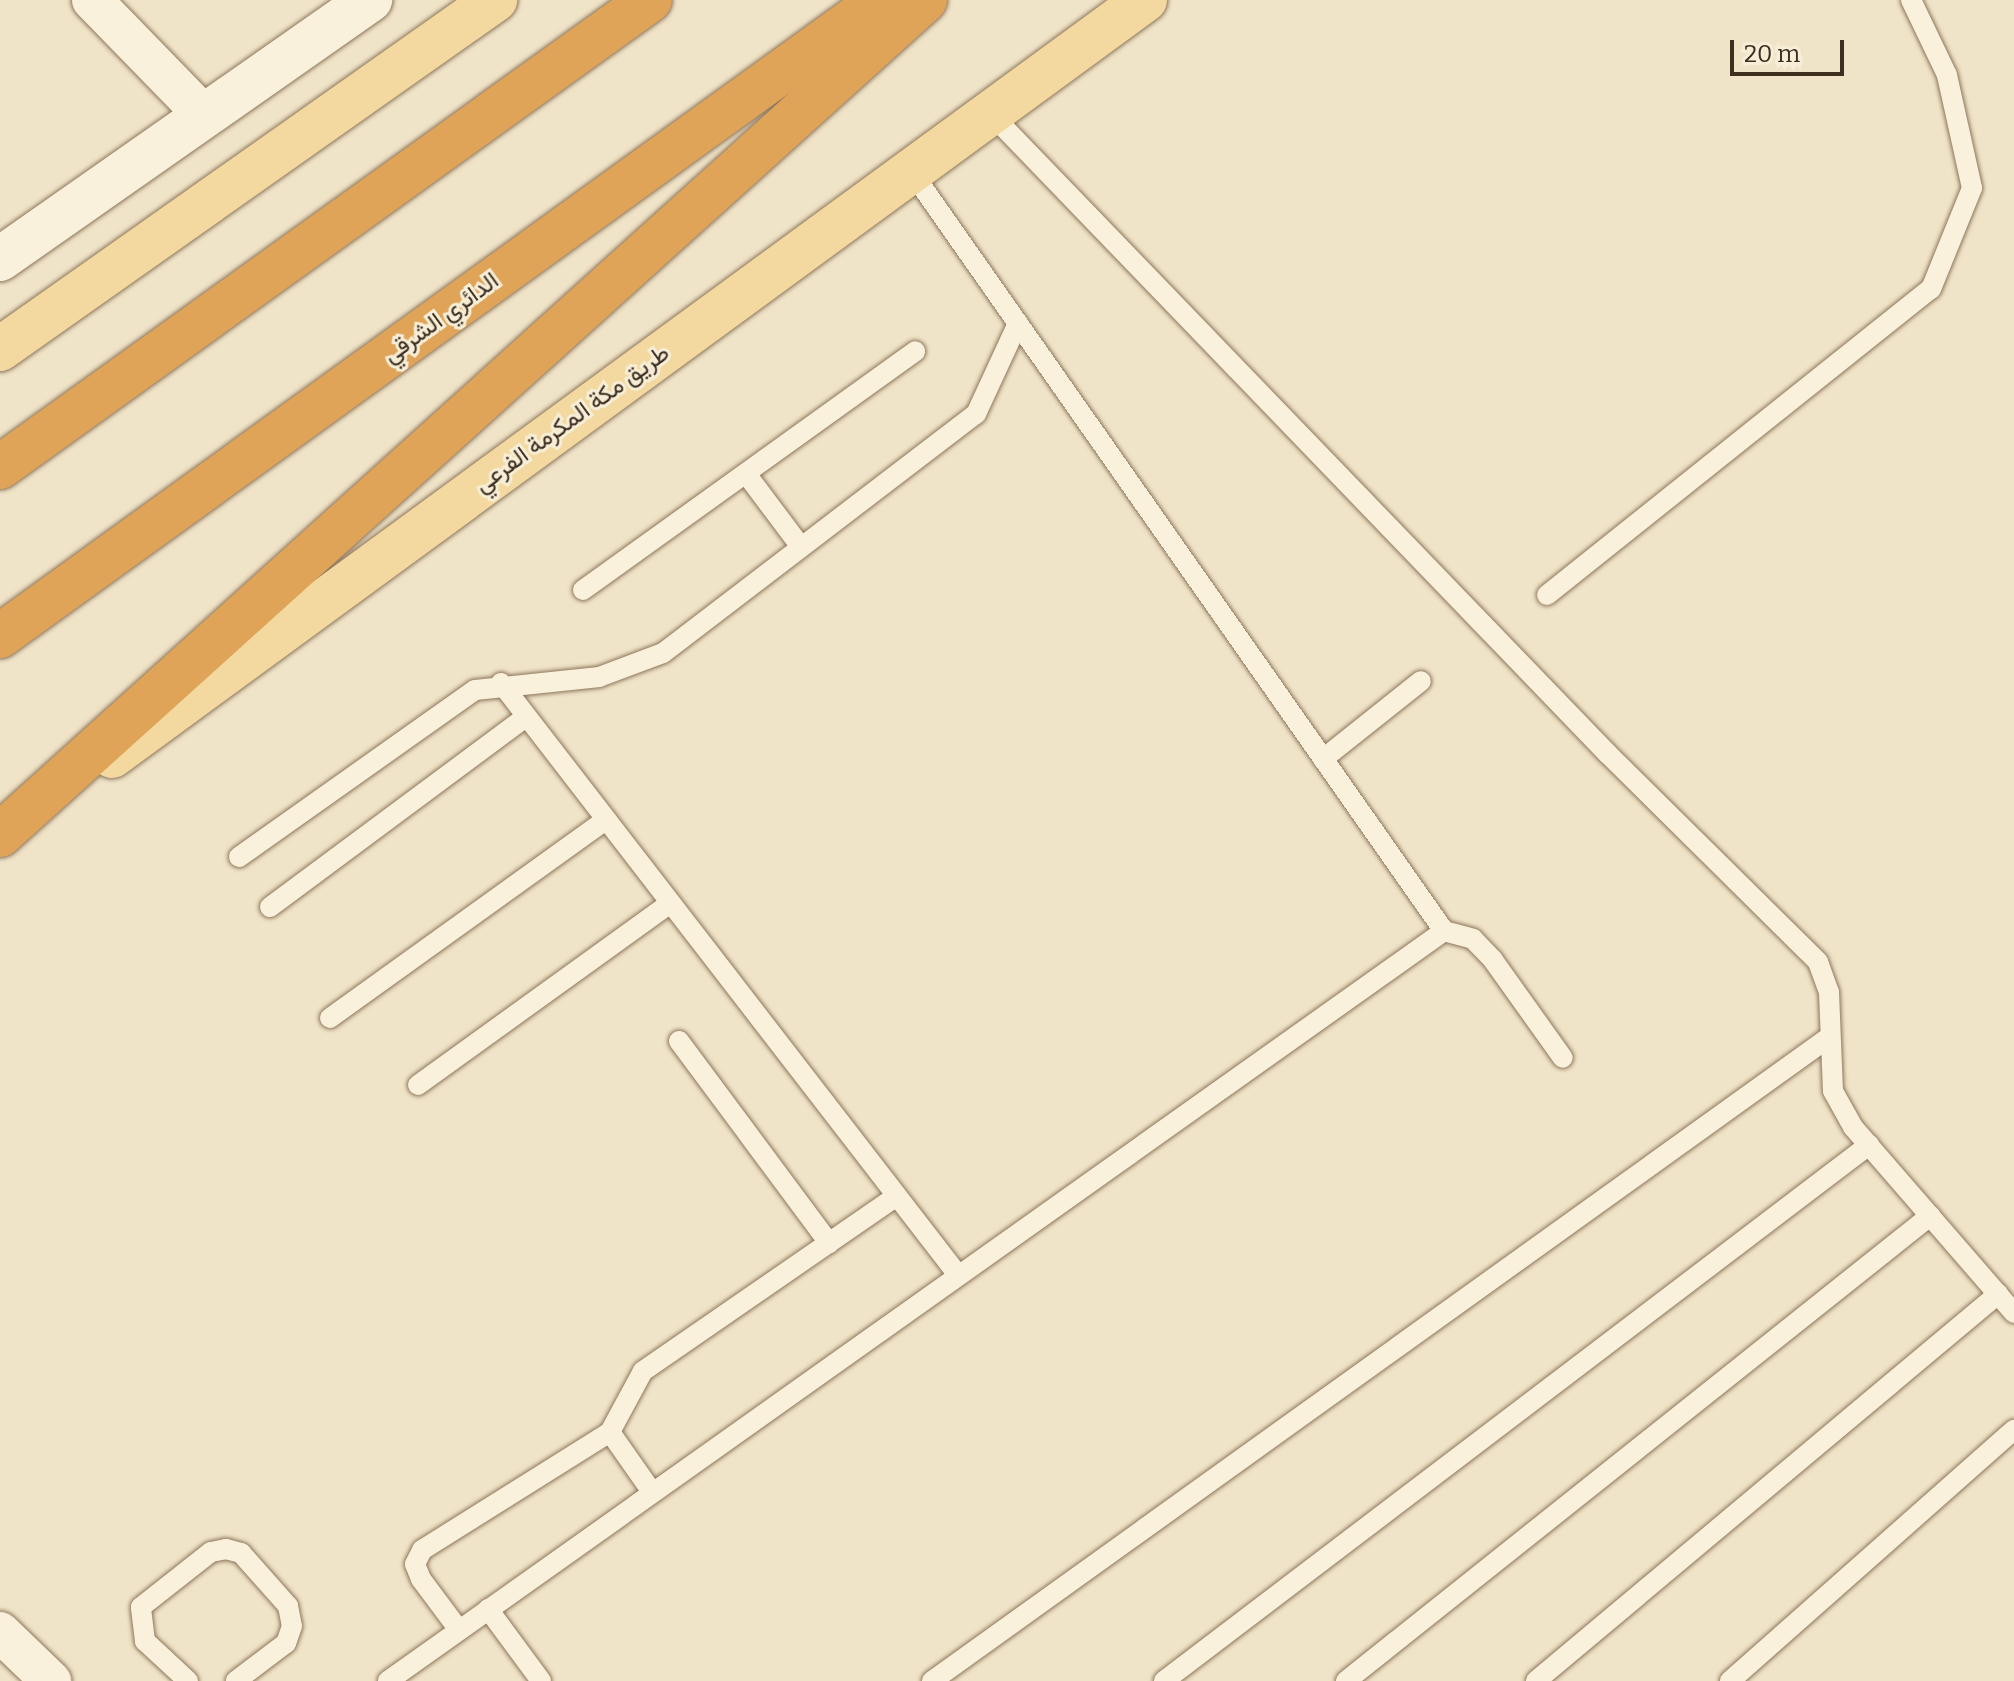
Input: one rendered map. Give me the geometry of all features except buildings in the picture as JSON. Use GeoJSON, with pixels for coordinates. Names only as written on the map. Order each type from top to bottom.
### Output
{"type":"FeatureCollection","features":[{"type":"Feature","properties":{"kind":"highway"},"geometry":{"type":"LineString","coordinates":[[0,467],[650,0]]}},
{"type":"Feature","properties":{"kind":"highway","name":"الدائري الشرقي"},"geometry":{"type":"LineString","coordinates":[[0,636],[881,0]]}},
{"type":"Feature","properties":{"kind":"highway"},"geometry":{"type":"LineString","coordinates":[[0,836],[925,0]]}},
{"type":"Feature","properties":{"kind":"main road"},"geometry":{"type":"LineString","coordinates":[[0,259],[370,0]]}},
{"type":"Feature","properties":{"kind":"main road"},"geometry":{"type":"LineString","coordinates":[[0,349],[270,164],[495,0]]}},
{"type":"Feature","properties":{"kind":"main road","name":"طريق مكة المكرمة الفرعي"},"geometry":{"type":"LineString","coordinates":[[0,836],[1145,0]]}},
{"type":"Feature","properties":{"kind":"street"},"geometry":{"type":"LineString","coordinates":[[92,0],[204,115]]}},
{"type":"Feature","properties":{"kind":"street"},"geometry":{"type":"LineString","coordinates":[[0,1632],[51,1681]]}},
{"type":"Feature","properties":{"kind":"lane"},"geometry":{"type":"LineString","coordinates":[[1547,595],[1931,289],[1972,188],[1947,75],[1911,0]]}},
{"type":"Feature","properties":{"kind":"lane"},"geometry":{"type":"LineString","coordinates":[[990,113],[1608,754],[1818,962],[1829,992],[1828,1038],[1833,1091],[1869,1145],[2014,1313]]}},
{"type":"Feature","properties":{"kind":"lane"},"geometry":{"type":"LineString","coordinates":[[911,171],[1444,931],[1473,939],[1493,960],[1563,1058]]}},
{"type":"Feature","properties":{"kind":"lane"},"geometry":{"type":"LineString","coordinates":[[239,857],[453,703],[501,683],[629,671],[801,547],[976,414],[1018,323]]}},
{"type":"Feature","properties":{"kind":"lane"},"geometry":{"type":"LineString","coordinates":[[583,590],[747,475],[915,351]]}},
{"type":"Feature","properties":{"kind":"lane"},"geometry":{"type":"LineString","coordinates":[[747,475],[801,547]]}},
{"type":"Feature","properties":{"kind":"lane"},"geometry":{"type":"LineString","coordinates":[[1323,759],[1421,681]]}},
{"type":"Feature","properties":{"kind":"lane"},"geometry":{"type":"LineString","coordinates":[[501,683],[958,1275]]}},
{"type":"Feature","properties":{"kind":"lane"},"geometry":{"type":"LineString","coordinates":[[270,907],[526,717]]}},
{"type":"Feature","properties":{"kind":"lane"},"geometry":{"type":"LineString","coordinates":[[330,1018],[606,820]]}},
{"type":"Feature","properties":{"kind":"lane"},"geometry":{"type":"LineString","coordinates":[[418,1085],[670,903]]}},
{"type":"Feature","properties":{"kind":"lane"},"geometry":{"type":"LineString","coordinates":[[388,1681],[1444,931]]}},
{"type":"Feature","properties":{"kind":"lane"},"geometry":{"type":"LineString","coordinates":[[932,1681],[1828,1038]]}},
{"type":"Feature","properties":{"kind":"lane"},"geometry":{"type":"LineString","coordinates":[[679,1041],[829,1243]]}},
{"type":"Feature","properties":{"kind":"lane"},"geometry":{"type":"LineString","coordinates":[[1164,1681],[1869,1145]]}},
{"type":"Feature","properties":{"kind":"lane"},"geometry":{"type":"LineString","coordinates":[[459,1630],[421,1579],[415,1564],[422,1550],[610,1432],[643,1371],[897,1196]]}},
{"type":"Feature","properties":{"kind":"lane"},"geometry":{"type":"LineString","coordinates":[[1346,1681],[1930,1216]]}},
{"type":"Feature","properties":{"kind":"lane"},"geometry":{"type":"LineString","coordinates":[[1536,1681],[1998,1294]]}},
{"type":"Feature","properties":{"kind":"lane"},"geometry":{"type":"LineString","coordinates":[[1730,1681],[2014,1430]]}},
{"type":"Feature","properties":{"kind":"lane"},"geometry":{"type":"LineString","coordinates":[[610,1432],[652,1492]]}},
{"type":"Feature","properties":{"kind":"lane"},"geometry":{"type":"LineString","coordinates":[[188,1681],[145,1641],[141,1607],[211,1552],[226,1549],[241,1553],[288,1606],[292,1626],[286,1643],[236,1681]]}},
{"type":"Feature","properties":{"kind":"lane"},"geometry":{"type":"LineString","coordinates":[[488,1609],[541,1681]]}}]}
